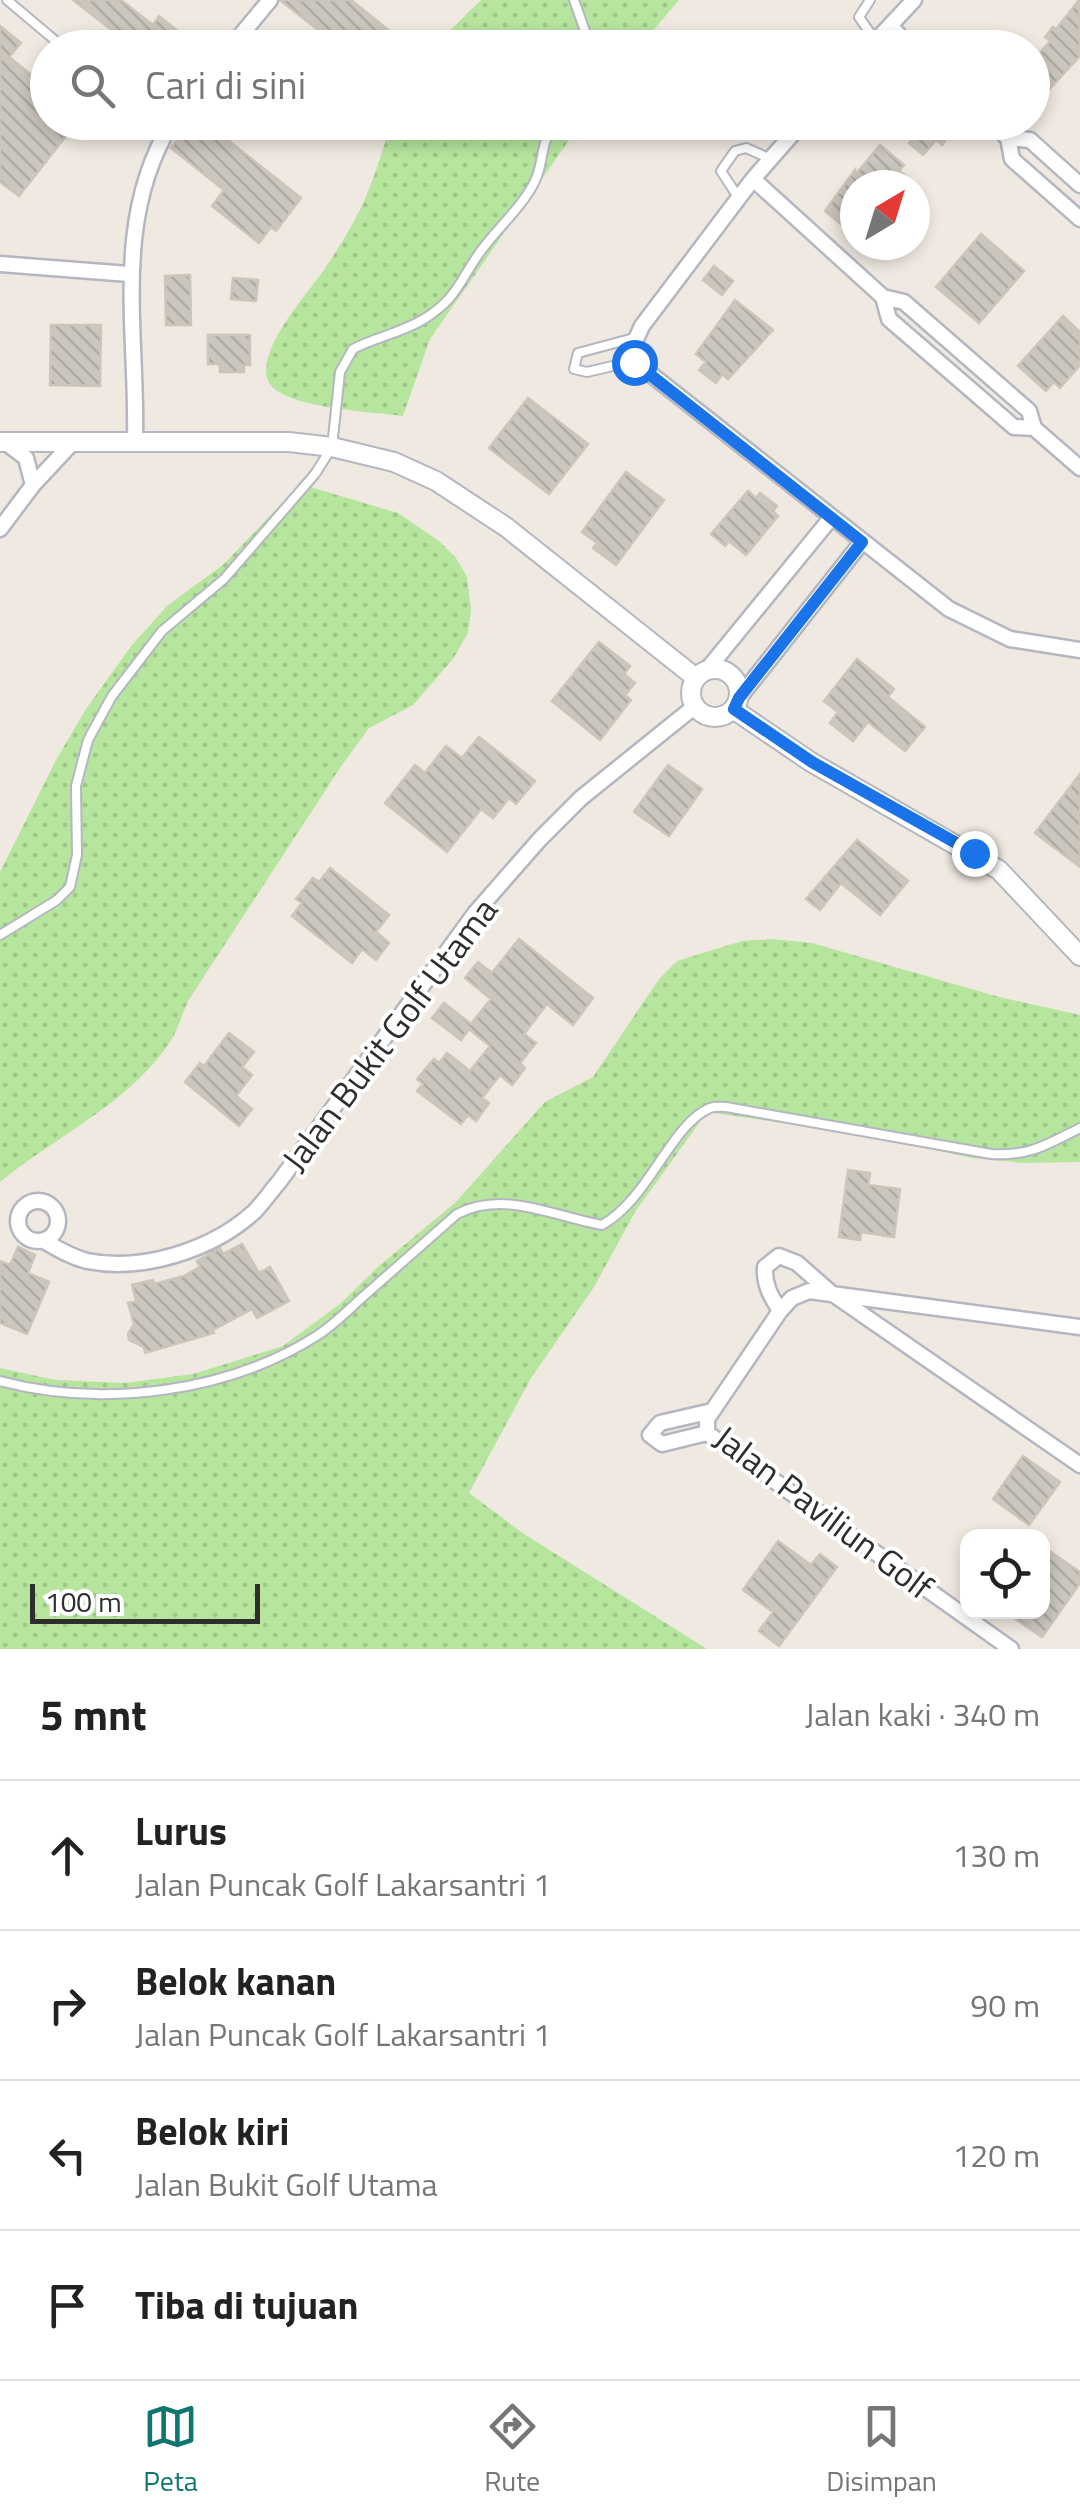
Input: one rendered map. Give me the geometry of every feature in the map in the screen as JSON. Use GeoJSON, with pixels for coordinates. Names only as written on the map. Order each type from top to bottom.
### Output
{"type":"FeatureCollection","features":[{"type":"Feature","properties":{"kind":"street"},"geometry":{"type":"LineString","coordinates":[[245,30],[270,0]]}},
{"type":"Feature","properties":{"kind":"street"},"geometry":{"type":"LineString","coordinates":[[886,30],[905,2]]}},
{"type":"Feature","properties":{"kind":"street"},"geometry":{"type":"LineString","coordinates":[[890,26],[894,30]]}},
{"type":"Feature","properties":{"kind":"street"},"geometry":{"type":"LineString","coordinates":[[135,442],[137,382],[129,274],[136,216],[161,140]]}},
{"type":"Feature","properties":{"kind":"street"},"geometry":{"type":"LineString","coordinates":[[788,140],[752,179],[634,338],[634,362],[949,608],[1010,639],[1080,650]]}},
{"type":"Feature","properties":{"kind":"street"},"geometry":{"type":"LineString","coordinates":[[1008,140],[1012,159],[1080,220]]}},
{"type":"Feature","properties":{"kind":"street"},"geometry":{"type":"LineString","coordinates":[[1030,140],[1080,185]]}},
{"type":"Feature","properties":{"kind":"street"},"geometry":{"type":"LineString","coordinates":[[752,179],[883,298],[904,302],[1030,411],[1034,428],[1080,468]]}},
{"type":"Feature","properties":{"kind":"street"},"geometry":{"type":"LineString","coordinates":[[0,264],[129,274]]}},
{"type":"Feature","properties":{"kind":"street"},"geometry":{"type":"LineString","coordinates":[[883,298],[889,319],[1014,427],[1034,428]]}},
{"type":"Feature","properties":{"kind":"street"},"geometry":{"type":"LineString","coordinates":[[2,442],[289,442],[332,446],[394,462],[436,481],[506,527],[701,674]]}},
{"type":"Feature","properties":{"kind":"street"},"geometry":{"type":"LineString","coordinates":[[2,442],[26,458],[33,485]]}},
{"type":"Feature","properties":{"kind":"street"},"geometry":{"type":"LineString","coordinates":[[0,529],[72,442]]}},
{"type":"Feature","properties":{"kind":"street"},"geometry":{"type":"LineString","coordinates":[[831,518],[701,674],[691,690],[694,707],[714,718],[736,704],[862,542]]}},
{"type":"Feature","properties":{"kind":"street"},"geometry":{"type":"LineString","coordinates":[[701,674],[716,669],[730,675],[736,683],[736,704]]}},
{"type":"Feature","properties":{"kind":"street"},"geometry":{"type":"LineString","coordinates":[[736,704],[812,762],[999,870],[1080,956]]}},
{"type":"Feature","properties":{"kind":"street","name":"Jalan Bukit Golf Utama"},"geometry":{"type":"LineString","coordinates":[[44,1241],[88,1261],[148,1262],[188,1251],[254,1212],[476,912],[581,798],[694,707]]}},
{"type":"Feature","properties":{"kind":"street"},"geometry":{"type":"LineString","coordinates":[[1080,1326],[830,1292],[809,1291],[792,1298],[780,1311],[766,1289],[765,1267],[779,1256],[798,1263],[830,1292],[1080,1464]]}},
{"type":"Feature","properties":{"kind":"street","name":"Jalan Paviliun Golf"},"geometry":{"type":"LineString","coordinates":[[780,1311],[707,1419],[707,1433],[1010,1649]]}},
{"type":"Feature","properties":{"kind":"street"},"geometry":{"type":"LineString","coordinates":[[707,1433],[662,1444],[650,1435],[660,1422],[712,1411]]}},
{"type":"Feature","properties":{"kind":"lane"},"geometry":{"type":"LineString","coordinates":[[7,0],[43,30]]}},
{"type":"Feature","properties":{"kind":"lane"},"geometry":{"type":"LineString","coordinates":[[574,0],[585,30]]}},
{"type":"Feature","properties":{"kind":"lane"},"geometry":{"type":"LineString","coordinates":[[865,30],[858,16],[870,0]]}},
{"type":"Feature","properties":{"kind":"lane"},"geometry":{"type":"LineString","coordinates":[[0,935],[57,900],[70,887],[77,855],[76,786],[88,740],[112,696],[162,632],[250,552],[315,474],[332,446],[340,372],[352,349],[396,334],[447,303],[462,285],[479,252],[536,180],[546,140]]}},
{"type":"Feature","properties":{"kind":"lane"},"geometry":{"type":"LineString","coordinates":[[739,198],[721,172],[735,152],[746,148],[772,159]]}},
{"type":"Feature","properties":{"kind":"lane"},"geometry":{"type":"LineString","coordinates":[[634,338],[578,354],[574,370],[587,372],[634,362]]}},
{"type":"Feature","properties":{"kind":"lane"},"geometry":{"type":"LineString","coordinates":[[0,1380],[60,1392],[157,1392],[190,1386],[283,1356],[322,1333],[457,1214],[475,1206],[516,1204],[602,1225],[620,1215],[638,1197],[679,1136],[709,1108],[726,1107],[992,1154],[1021,1155],[1080,1128]]}},
{"type":"Feature","properties":{"kind":"green space"},"geometry":{"type":"Polygon","coordinates":[[[481,0],[679,0],[653,30],[450,30],[481,0]]]}},
{"type":"Feature","properties":{"kind":"green space"},"geometry":{"type":"Polygon","coordinates":[[[385,140],[569,140],[430,339],[403,416],[331,408],[293,399],[270,384],[266,372],[275,341],[343,241],[373,178],[385,140]]]}},
{"type":"Feature","properties":{"kind":"green space"},"geometry":{"type":"Polygon","coordinates":[[[300,484],[398,513],[439,541],[467,577],[471,610],[468,633],[453,659],[413,705],[369,728],[188,1001],[173,1037],[157,1060],[116,1099],[0,1182],[0,872],[56,760],[86,709],[132,645],[167,606],[224,564],[300,484]]]}},
{"type":"Feature","properties":{"kind":"green space"},"geometry":{"type":"Polygon","coordinates":[[[742,941],[812,943],[999,997],[1080,1015],[1080,1162],[1022,1163],[972,1158],[866,1135],[707,1112],[635,1212],[594,1287],[531,1378],[469,1493],[524,1534],[707,1649],[0,1649],[0,1368],[55,1380],[125,1383],[193,1374],[283,1346],[341,1303],[456,1202],[545,1102],[593,1077],[659,979],[677,961],[742,941]]]}},
{"type":"Feature","properties":{"kind":"building"},"geometry":{"type":"Polygon","coordinates":[[[73,0],[121,0],[153,25],[159,16],[176,30],[112,30],[73,0]]]}},
{"type":"Feature","properties":{"kind":"building"},"geometry":{"type":"Polygon","coordinates":[[[280,0],[351,0],[388,30],[318,30],[280,0]]]}},
{"type":"Feature","properties":{"kind":"building"},"geometry":{"type":"Polygon","coordinates":[[[1079,0],[1080,56],[1050,88],[1050,31],[1056,29],[1079,0]]]}},
{"type":"Feature","properties":{"kind":"building"},"geometry":{"type":"Polygon","coordinates":[[[0,26],[21,43],[9,57],[30,74],[30,140],[63,140],[19,196],[0,182],[0,26]]]}},
{"type":"Feature","properties":{"kind":"building"},"geometry":{"type":"Polygon","coordinates":[[[177,140],[228,140],[301,198],[276,231],[271,227],[259,243],[212,206],[224,190],[171,148],[177,140]]]}},
{"type":"Feature","properties":{"kind":"building"},"geometry":{"type":"Polygon","coordinates":[[[912,140],[936,140],[923,155],[909,143],[912,140]]]}},
{"type":"Feature","properties":{"kind":"building"},"geometry":{"type":"Polygon","coordinates":[[[880,145],[904,165],[900,170],[859,170],[880,145]]]}},
{"type":"Feature","properties":{"kind":"building"},"geometry":{"type":"Polygon","coordinates":[[[840,190],[840,224],[825,211],[840,190]]]}},
{"type":"Feature","properties":{"kind":"building"},"geometry":{"type":"Polygon","coordinates":[[[981,234],[1024,271],[979,323],[936,287],[981,234]]]}},
{"type":"Feature","properties":{"kind":"building"},"geometry":{"type":"Polygon","coordinates":[[[714,266],[733,281],[722,295],[703,280],[714,266]]]}},
{"type":"Feature","properties":{"kind":"building"},"geometry":{"type":"Polygon","coordinates":[[[190,275],[191,325],[166,325],[165,276],[190,275]]]}},
{"type":"Feature","properties":{"kind":"building"},"geometry":{"type":"Polygon","coordinates":[[[233,278],[258,280],[256,301],[231,299],[233,278]]]}},
{"type":"Feature","properties":{"kind":"building"},"geometry":{"type":"Polygon","coordinates":[[[735,300],[773,330],[728,379],[722,374],[716,383],[699,370],[706,362],[696,354],[735,300]]]}},
{"type":"Feature","properties":{"kind":"building"},"geometry":{"type":"Polygon","coordinates":[[[1063,316],[1080,332],[1080,365],[1060,388],[1054,382],[1046,391],[1018,366],[1063,316]]]}},
{"type":"Feature","properties":{"kind":"building"},"geometry":{"type":"Polygon","coordinates":[[[51,325],[101,325],[100,386],[50,385],[51,325]]]}},
{"type":"Feature","properties":{"kind":"building"},"geometry":{"type":"Polygon","coordinates":[[[208,335],[250,335],[250,365],[244,365],[244,372],[220,372],[220,364],[208,364],[208,335]]]}},
{"type":"Feature","properties":{"kind":"building"},"geometry":{"type":"Polygon","coordinates":[[[528,398],[588,444],[549,494],[489,448],[528,398]]]}},
{"type":"Feature","properties":{"kind":"building"},"geometry":{"type":"Polygon","coordinates":[[[626,472],[664,500],[616,565],[593,548],[597,543],[582,532],[626,472]]]}},
{"type":"Feature","properties":{"kind":"building"},"geometry":{"type":"Polygon","coordinates":[[[748,491],[756,498],[760,493],[777,506],[773,511],[778,516],[746,555],[729,541],[725,546],[711,534],[748,491]]]}},
{"type":"Feature","properties":{"kind":"building"},"geometry":{"type":"Polygon","coordinates":[[[599,642],[630,666],[624,674],[635,683],[625,695],[631,700],[600,740],[552,701],[599,642]]]}},
{"type":"Feature","properties":{"kind":"building"},"geometry":{"type":"Polygon","coordinates":[[[857,659],[894,689],[888,697],[925,727],[905,751],[868,722],[853,741],[830,723],[838,712],[824,701],[857,659]]]}},
{"type":"Feature","properties":{"kind":"building"},"geometry":{"type":"Polygon","coordinates":[[[479,737],[535,781],[516,804],[509,798],[493,818],[481,809],[447,852],[385,803],[415,765],[425,773],[446,746],[462,758],[479,737]]]}},
{"type":"Feature","properties":{"kind":"building"},"geometry":{"type":"Polygon","coordinates":[[[668,765],[702,789],[669,836],[634,812],[668,765]]]}},
{"type":"Feature","properties":{"kind":"building"},"geometry":{"type":"Polygon","coordinates":[[[1080,774],[1080,867],[1035,833],[1080,774]]]}},
{"type":"Feature","properties":{"kind":"building"},"geometry":{"type":"Polygon","coordinates":[[[857,840],[908,881],[880,915],[841,883],[820,910],[806,899],[857,840]]]}},
{"type":"Feature","properties":{"kind":"building"},"geometry":{"type":"Polygon","coordinates":[[[330,868],[389,915],[376,932],[389,943],[376,960],[362,949],[352,963],[292,916],[302,903],[296,899],[313,878],[319,882],[330,868]]]}},
{"type":"Feature","properties":{"kind":"building"},"geometry":{"type":"Polygon","coordinates":[[[519,939],[593,998],[573,1025],[547,1004],[524,1034],[536,1043],[520,1063],[525,1068],[512,1085],[500,1075],[482,1098],[489,1103],[476,1121],[468,1115],[461,1124],[417,1091],[423,1084],[417,1079],[434,1059],[439,1063],[447,1053],[470,1071],[490,1046],[469,1029],[461,1040],[432,1018],[444,1003],[471,1024],[491,999],[465,978],[478,962],[492,973],[519,939]]]}},
{"type":"Feature","properties":{"kind":"building"},"geometry":{"type":"Polygon","coordinates":[[[229,1033],[254,1052],[242,1067],[252,1075],[236,1096],[252,1109],[239,1126],[185,1082],[200,1063],[204,1066],[229,1033]]]}},
{"type":"Feature","properties":{"kind":"building"},"geometry":{"type":"Polygon","coordinates":[[[848,1170],[870,1173],[868,1185],[900,1189],[894,1237],[861,1232],[860,1240],[839,1237],[848,1170]]]}},
{"type":"Feature","properties":{"kind":"building"},"geometry":{"type":"Polygon","coordinates":[[[242,1244],[259,1273],[270,1267],[289,1301],[257,1318],[252,1309],[213,1330],[214,1333],[145,1353],[144,1347],[129,1340],[134,1324],[128,1303],[136,1301],[132,1285],[184,1276],[200,1267],[197,1261],[220,1248],[223,1254],[242,1244]]]}},
{"type":"Feature","properties":{"kind":"building"},"geometry":{"type":"Polygon","coordinates":[[[18,1247],[35,1255],[28,1273],[49,1282],[27,1334],[0,1323],[0,1261],[10,1265],[18,1247]]]}},
{"type":"Feature","properties":{"kind":"building"},"geometry":{"type":"Polygon","coordinates":[[[1023,1456],[1060,1482],[1029,1525],[993,1499],[1023,1456]]]}},
{"type":"Feature","properties":{"kind":"building"},"geometry":{"type":"Polygon","coordinates":[[[778,1541],[811,1565],[820,1554],[837,1567],[779,1646],[759,1631],[773,1612],[743,1590],[778,1541]]]}},
{"type":"Feature","properties":{"kind":"building"},"geometry":{"type":"Polygon","coordinates":[[[1050,1551],[1080,1572],[1080,1583],[1042,1637],[1015,1619],[1050,1619],[1050,1551]]]}},
{"type":"Feature","properties":{"kind":"route"},"geometry":{"type":"LineString","coordinates":[[634,362],[862,542],[734,709],[812,762],[974,853]]}}]}
